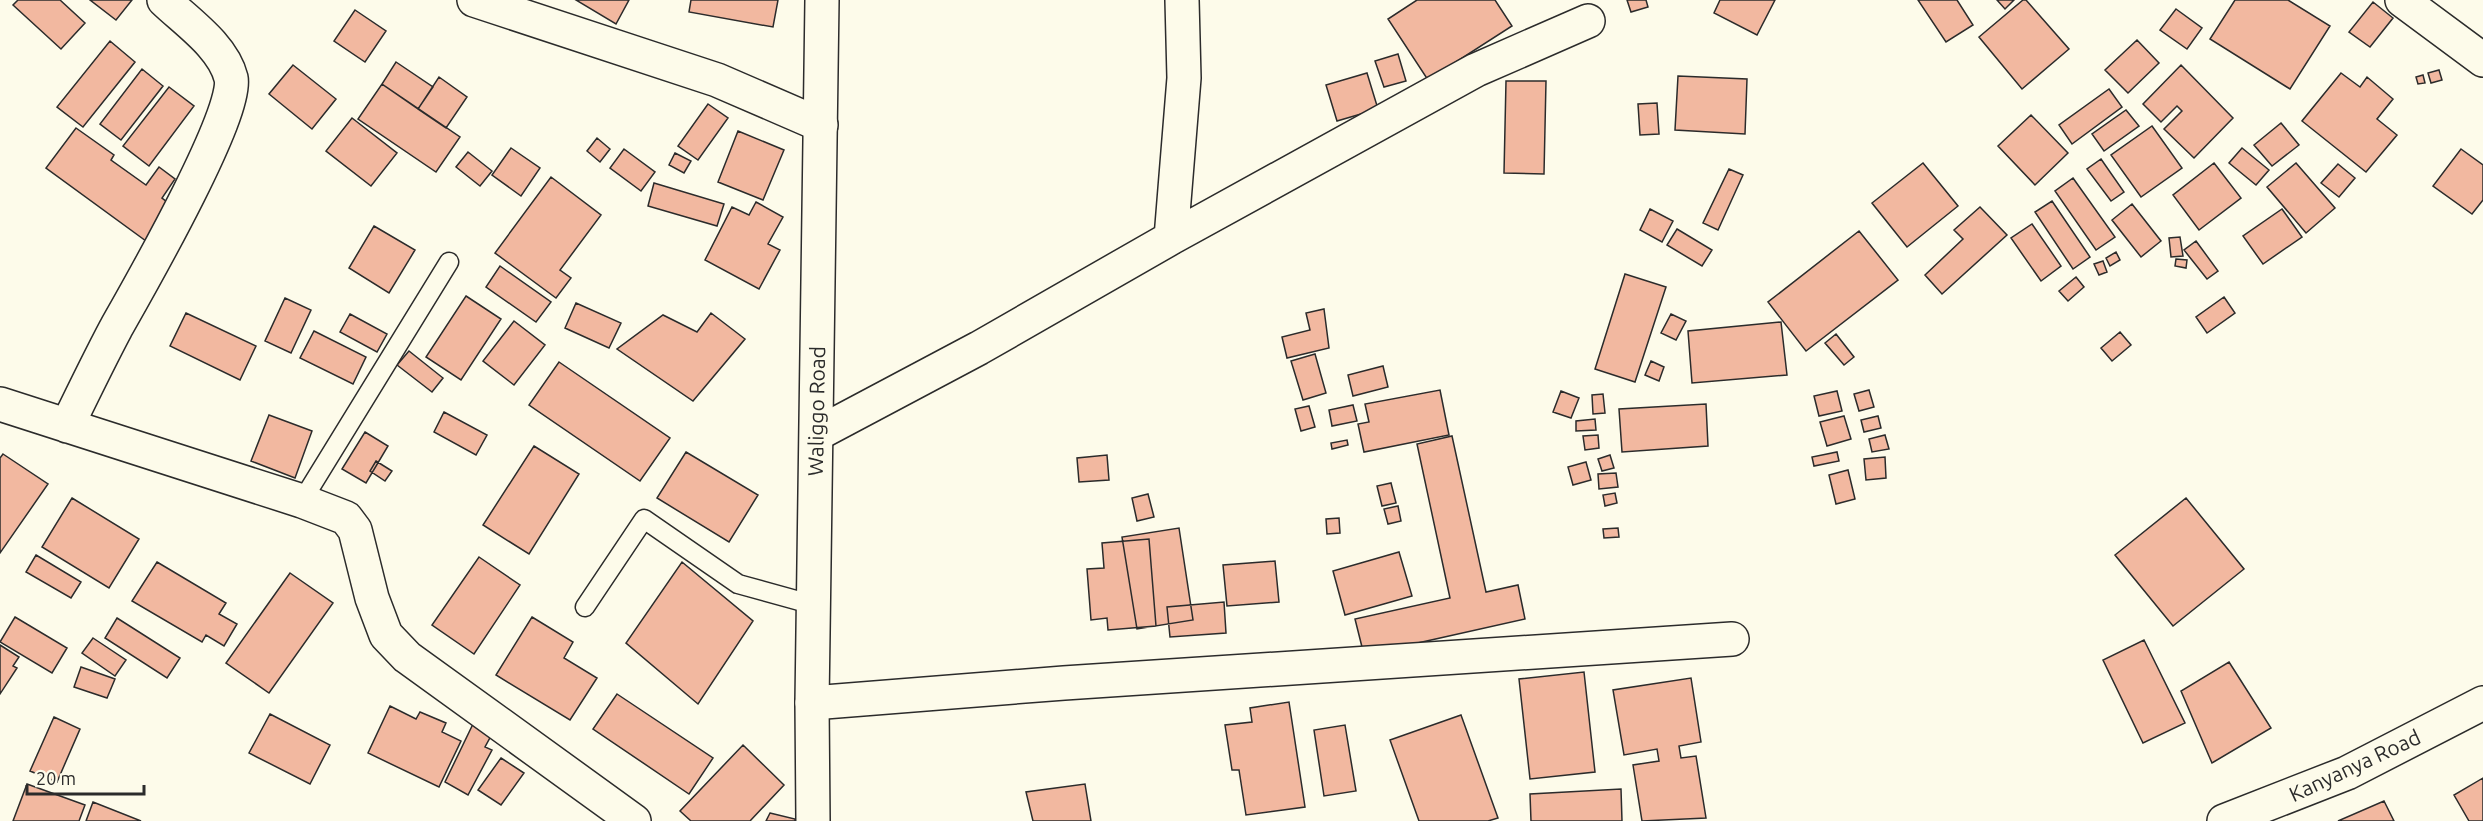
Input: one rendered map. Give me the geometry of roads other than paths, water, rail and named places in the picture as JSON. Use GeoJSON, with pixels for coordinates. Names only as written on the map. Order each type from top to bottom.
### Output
{"type":"FeatureCollection","features":[{"type":"Feature","properties":{"kind":"street"},"geometry":{"type":"LineString","coordinates":[[67,426],[116,329],[163,246],[228,108],[232,80],[221,55],[164,0]]}},
{"type":"Feature","properties":{"kind":"street"},"geometry":{"type":"LineString","coordinates":[[474,0],[717,80],[821,124]]}},
{"type":"Feature","properties":{"kind":"street","name":"Waliggo Road"},"geometry":{"type":"LineString","coordinates":[[813,821],[812,704],[822,0]]}},
{"type":"Feature","properties":{"kind":"street"},"geometry":{"type":"LineString","coordinates":[[1171,238],[1184,78],[1182,0]]}},
{"type":"Feature","properties":{"kind":"street"},"geometry":{"type":"LineString","coordinates":[[2402,0],[2483,60]]}},
{"type":"Feature","properties":{"kind":"street"},"geometry":{"type":"LineString","coordinates":[[817,435],[979,348],[1171,238],[1476,70],[1588,21]]}},
{"type":"Feature","properties":{"kind":"street"},"geometry":{"type":"LineString","coordinates":[[0,404],[302,501],[346,518],[355,530],[372,598],[386,634],[406,657],[634,821]]}},
{"type":"Feature","properties":{"kind":"street"},"geometry":{"type":"LineString","coordinates":[[812,704],[1064,682],[1732,639]]}},
{"type":"Feature","properties":{"kind":"street","name":"Kanyanya Road"},"geometry":{"type":"LineString","coordinates":[[2224,821],[2347,773],[2483,703]]}},
{"type":"Feature","properties":{"kind":"lane"},"geometry":{"type":"LineString","coordinates":[[302,501],[449,262]]}},
{"type":"Feature","properties":{"kind":"lane"},"geometry":{"type":"LineString","coordinates":[[585,607],[644,519],[738,584],[814,604]]}}]}
